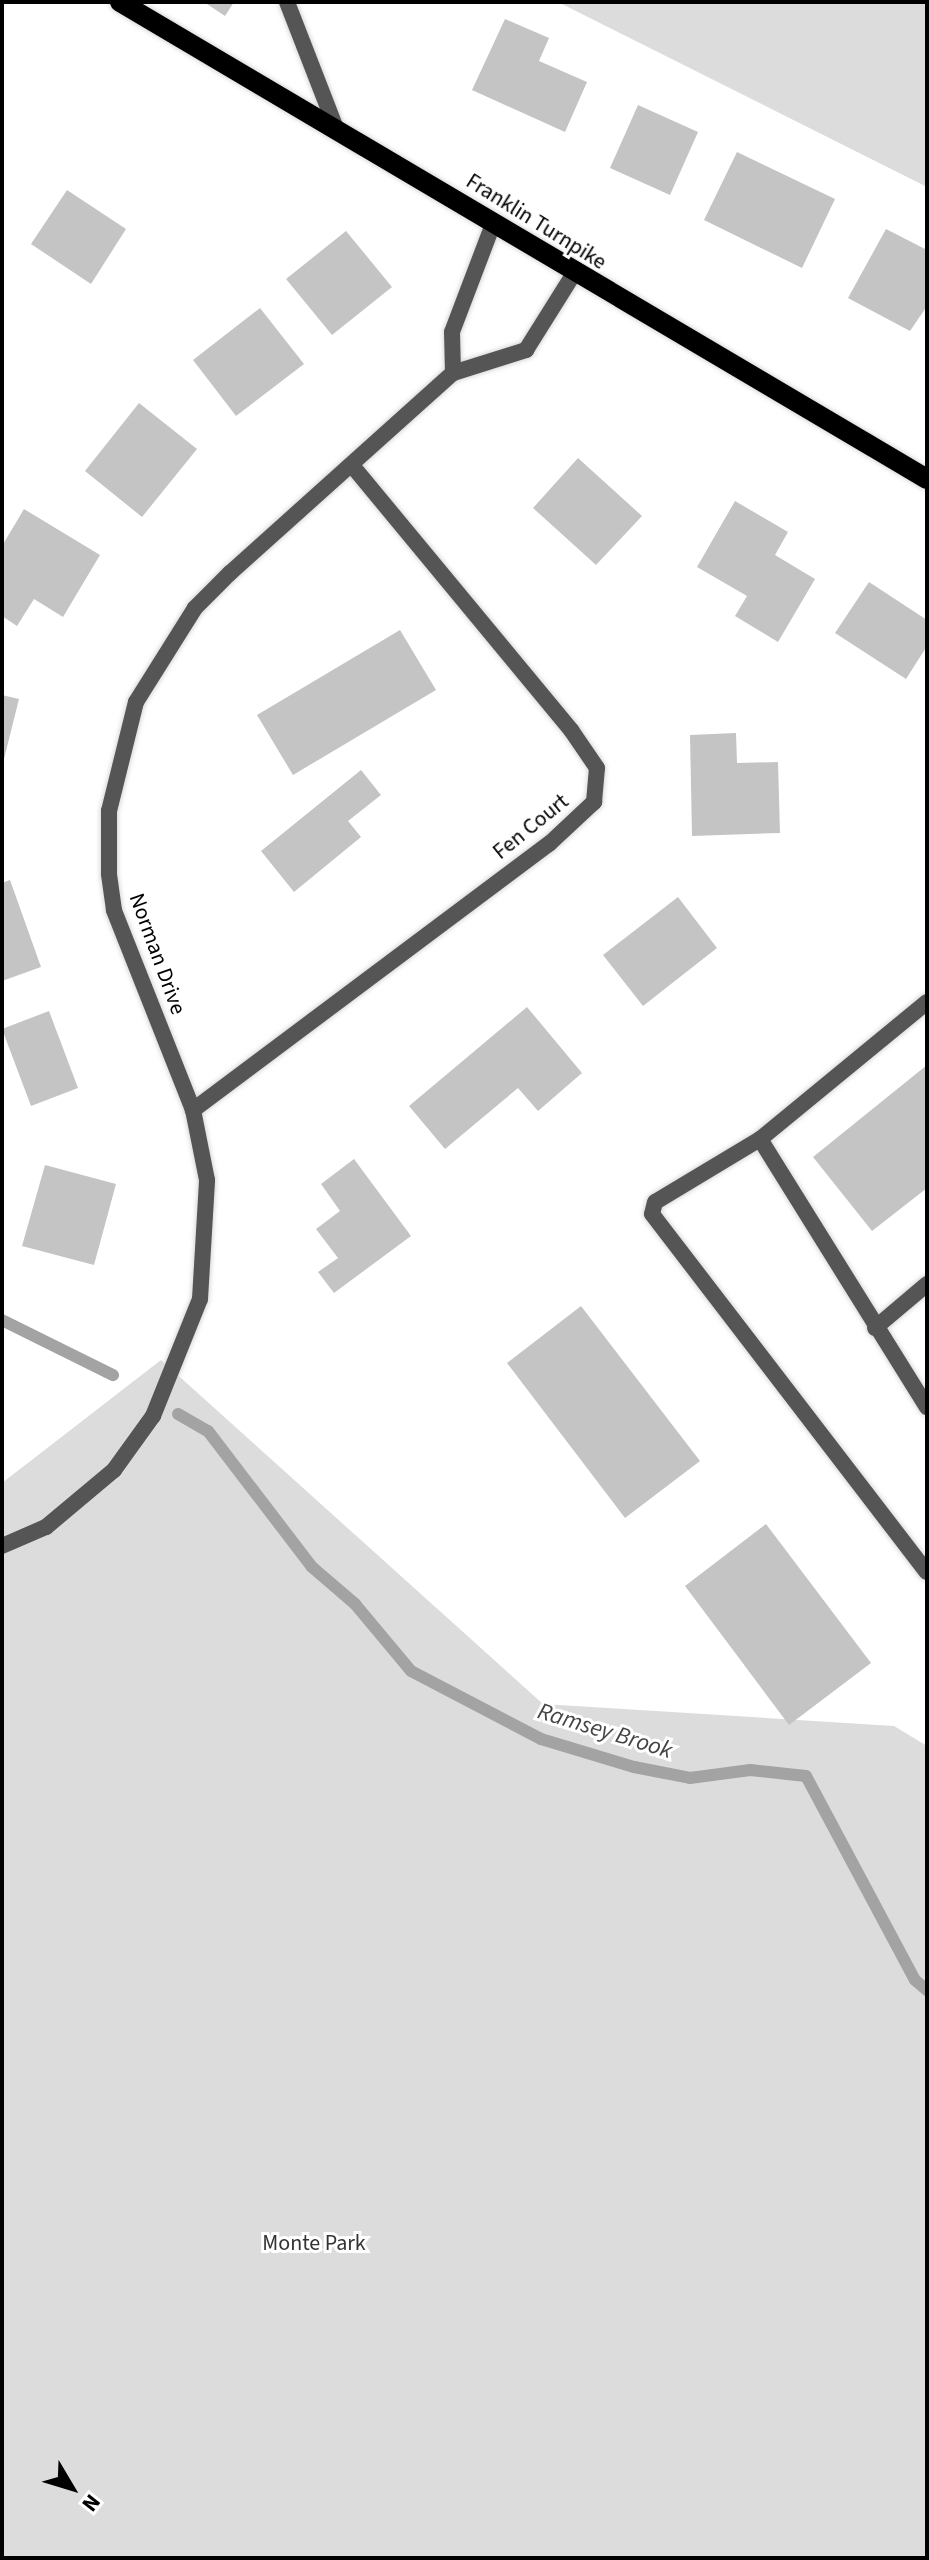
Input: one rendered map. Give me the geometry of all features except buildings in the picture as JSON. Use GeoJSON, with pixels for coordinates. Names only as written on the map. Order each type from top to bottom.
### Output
{"type":"FeatureCollection","features":[{"type":"Feature","properties":{"kind":"main road","name":"Franklin Turnpike"},"geometry":{"type":"LineString","coordinates":[[120,2],[335,126],[573,275],[927,479]]}},
{"type":"Feature","properties":{"kind":"street"},"geometry":{"type":"LineString","coordinates":[[287,2],[335,126]]}},
{"type":"Feature","properties":{"kind":"street"},"geometry":{"type":"LineString","coordinates":[[453,373],[452,332],[493,224]]}},
{"type":"Feature","properties":{"kind":"street","name":"Norman Drive"},"geometry":{"type":"LineString","coordinates":[[2,1546],[46,1527],[114,1470],[153,1416],[183,1357],[208,1240],[193,1110],[114,910],[109,811],[120,750],[162,653],[195,608],[453,373],[526,350],[573,275]]}},
{"type":"Feature","properties":{"kind":"street","name":"Fen Court"},"geometry":{"type":"LineString","coordinates":[[193,1110],[549,844],[594,802],[597,768],[571,730],[352,465]]}},
{"type":"Feature","properties":{"kind":"street"},"geometry":{"type":"LineString","coordinates":[[927,1002],[760,1139],[655,1202],[652,1214],[927,1572]]}},
{"type":"Feature","properties":{"kind":"street"},"geometry":{"type":"LineString","coordinates":[[760,1139],[927,1407]]}},
{"type":"Feature","properties":{"kind":"street"},"geometry":{"type":"LineString","coordinates":[[875,1328],[927,1284]]}},
{"type":"Feature","properties":{"kind":"green space"},"geometry":{"type":"Polygon","coordinates":[[[558,2],[927,2],[927,187],[558,2]]]}},
{"type":"Feature","properties":{"kind":"green space","name":"Monte Park"},"geometry":{"type":"Polygon","coordinates":[[[161,1360],[543,1704],[894,1726],[927,1746],[927,2558],[2,2558],[2,1483],[161,1360]]]}},
{"type":"Feature","properties":{"kind":"waterway","name":"Ramsey Brook"},"geometry":{"type":"LineString","coordinates":[[2,1320],[113,1375]]}},
{"type":"Feature","properties":{"kind":"waterway","name":"Ramsey Brook"},"geometry":{"type":"LineString","coordinates":[[178,1414],[208,1431],[312,1567],[355,1604],[411,1671],[541,1739],[634,1767],[690,1778],[750,1770],[806,1776],[915,1980],[927,1990]]}}]}
